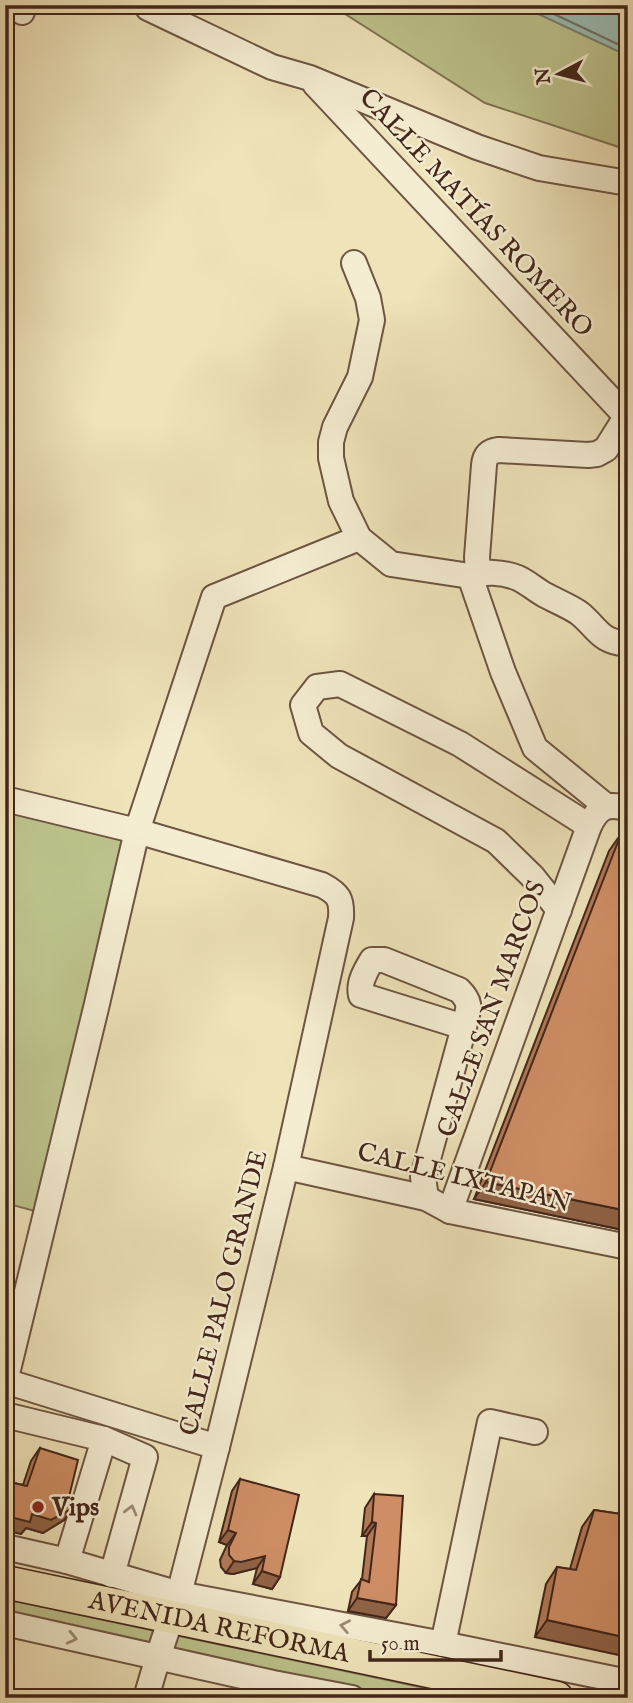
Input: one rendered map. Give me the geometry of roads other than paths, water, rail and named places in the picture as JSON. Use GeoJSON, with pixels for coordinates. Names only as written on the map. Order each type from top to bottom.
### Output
{"type":"FeatureCollection","features":[{"type":"Feature","properties":{"kind":"main road","name":"AVENIDA REFORMA"},"geometry":{"type":"LineString","coordinates":[[5,1582],[169,1625],[472,1698]]}},
{"type":"Feature","properties":{"kind":"main road","name":"AVENIDA REFORMA"},"geometry":{"type":"LineString","coordinates":[[5,1599],[169,1625],[557,1698]]}},
{"type":"Feature","properties":{"kind":"street"},"geometry":{"type":"LineString","coordinates":[[148,8],[272,67],[310,78],[477,147],[539,168],[628,183]]}},
{"type":"Feature","properties":{"kind":"street","name":"CALLE MATÍAS ROMERO"},"geometry":{"type":"LineString","coordinates":[[310,78],[627,416]]}},
{"type":"Feature","properties":{"kind":"street"},"geometry":{"type":"LineString","coordinates":[[354,263],[368,298],[372,320],[360,377],[335,427],[331,458],[341,501],[359,538],[391,564],[474,575],[497,573],[519,578],[533,589],[578,613],[601,636],[628,644]]}},
{"type":"Feature","properties":{"kind":"street"},"geometry":{"type":"LineString","coordinates":[[617,808],[535,748],[503,672],[474,575],[484,465],[488,454],[499,450],[597,454],[606,449],[627,416]]}},
{"type":"Feature","properties":{"kind":"street"},"geometry":{"type":"LineString","coordinates":[[217,1447],[5,1381],[137,831],[214,597],[359,538]]}},
{"type":"Feature","properties":{"kind":"street"},"geometry":{"type":"LineString","coordinates":[[559,910],[532,876],[496,841],[339,756],[311,733],[303,705],[317,687],[340,684],[460,744],[589,826],[594,814],[617,808]]}},
{"type":"Feature","properties":{"kind":"street"},"geometry":{"type":"LineString","coordinates":[[5,799],[137,831]]}},
{"type":"Feature","properties":{"kind":"street","name":"CALLE SAN MARCOS"},"geometry":{"type":"LineString","coordinates":[[450,1211],[589,826]]}},
{"type":"Feature","properties":{"kind":"street","name":"CALLE PALO GRANDE"},"geometry":{"type":"LineString","coordinates":[[137,831],[322,885],[340,898],[341,918],[286,1167],[217,1447],[169,1625],[146,1698]]}},
{"type":"Feature","properties":{"kind":"street"},"geometry":{"type":"LineString","coordinates":[[426,1198],[424,1177],[464,1027]]}},
{"type":"Feature","properties":{"kind":"street","name":"CALLE IXTAPAN"},"geometry":{"type":"LineString","coordinates":[[286,1167],[426,1198],[450,1211],[628,1247]]}},
{"type":"Feature","properties":{"kind":"street"},"geometry":{"type":"LineString","coordinates":[[5,1415],[104,1439],[145,1457],[112,1575]]}},
{"type":"Feature","properties":{"kind":"street"},"geometry":{"type":"LineString","coordinates":[[443,1644],[490,1422],[535,1432]]}},
{"type":"Feature","properties":{"kind":"street"},"geometry":{"type":"LineString","coordinates":[[67,1561],[104,1439]]}},
{"type":"Feature","properties":{"kind":"street"},"geometry":{"type":"LineString","coordinates":[[5,1546],[112,1575],[169,1625],[271,1690],[352,1698]]}},
{"type":"Feature","properties":{"kind":"street"},"geometry":{"type":"LineString","coordinates":[[5,1623],[169,1625],[443,1644],[628,1682]]}},
{"type":"Feature","properties":{"kind":"water"},"geometry":{"type":"Polygon","coordinates":[[[519,5],[597,5],[628,19],[628,56],[519,5]]]}},
{"type":"Feature","properties":{"kind":"place","name":"Vips"},"geometry":{"type":"Point","coordinates":[38,1507]}}]}
